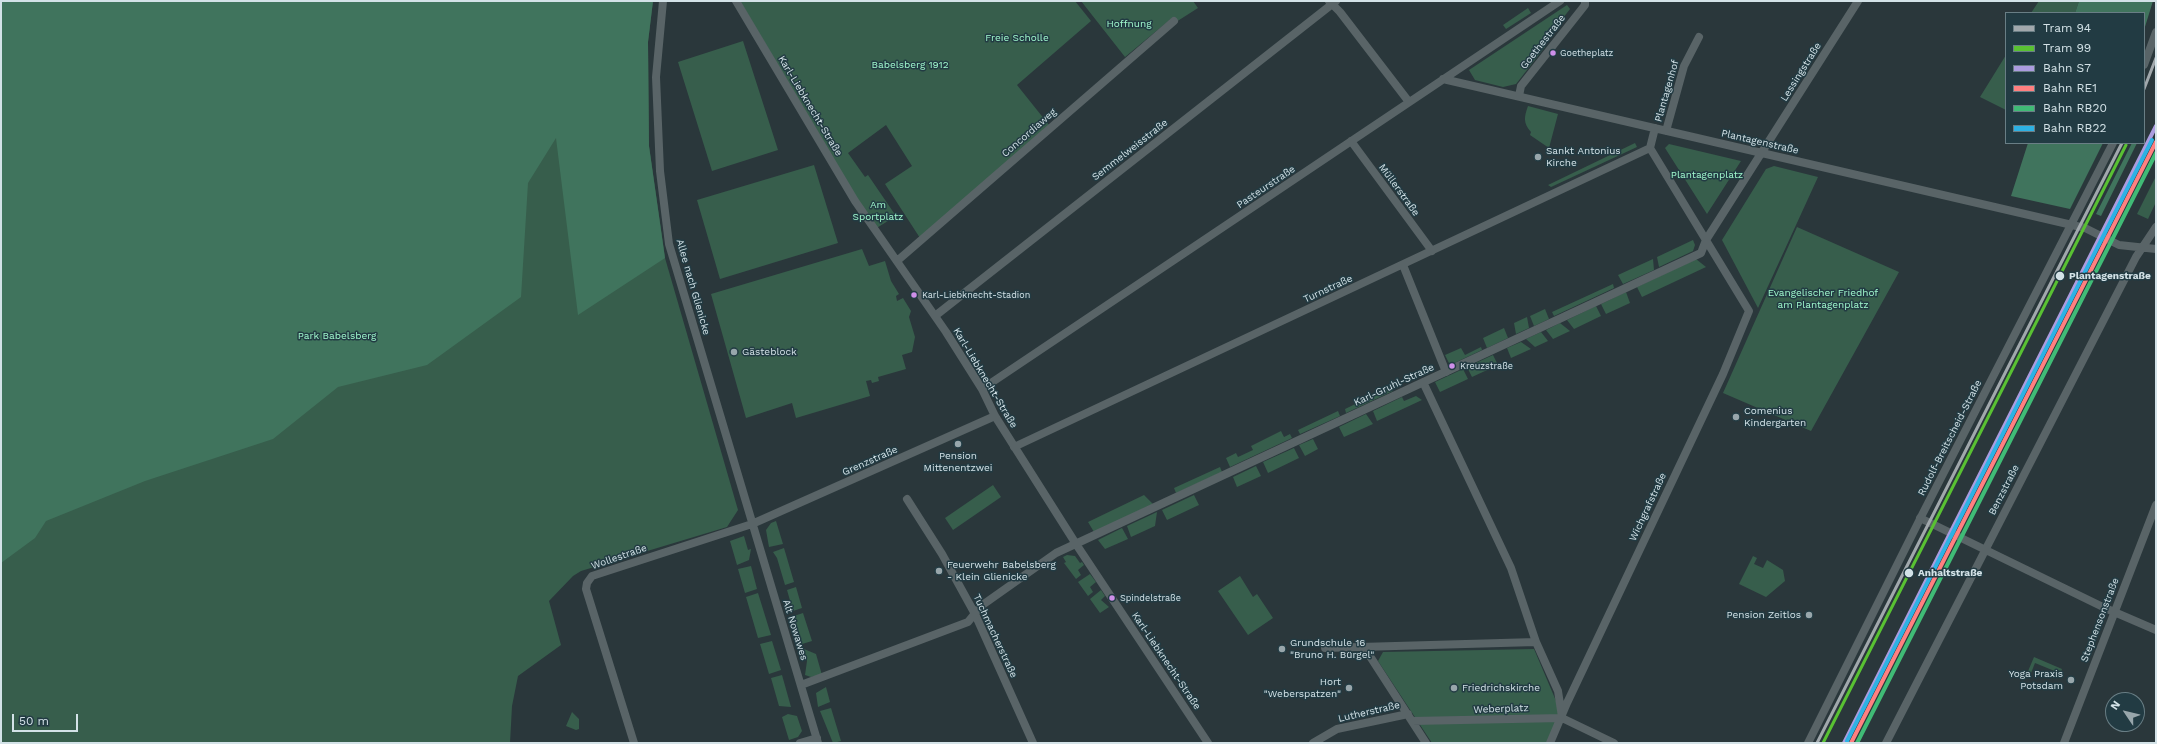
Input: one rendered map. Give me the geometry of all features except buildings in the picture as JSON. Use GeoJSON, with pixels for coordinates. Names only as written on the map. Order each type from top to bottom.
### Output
{"type":"FeatureCollection","features":[{"type":"Feature","properties":{"kind":"street","name":"Allee nach Glienicke"},"geometry":{"type":"LineString","coordinates":[[663,1],[656,77],[660,171],[669,244],[752,524]]}},
{"type":"Feature","properties":{"kind":"street","name":"Karl-Liebknecht-Straße"},"geometry":{"type":"LineString","coordinates":[[736,1],[855,201],[935,316],[982,390],[995,416],[1014,447],[1076,544],[1208,743]]}},
{"type":"Feature","properties":{"kind":"street","name":"Pasteurstraße"},"geometry":{"type":"LineString","coordinates":[[982,390],[1560,1]]}},
{"type":"Feature","properties":{"kind":"street","name":"Goethestraße"},"geometry":{"type":"LineString","coordinates":[[1519,96],[1521,86],[1585,4],[1585,1]]}},
{"type":"Feature","properties":{"kind":"street","name":"Lessingstraße"},"geometry":{"type":"LineString","coordinates":[[1761,153],[1858,1]]}},
{"type":"Feature","properties":{"kind":"street"},"geometry":{"type":"LineString","coordinates":[[1332,2],[1409,102]]}},
{"type":"Feature","properties":{"kind":"street","name":"Semmelweisstraße"},"geometry":{"type":"LineString","coordinates":[[935,316],[1332,2]]}},
{"type":"Feature","properties":{"kind":"street","name":"Concordiaweg"},"geometry":{"type":"LineString","coordinates":[[897,261],[1174,21]]}},
{"type":"Feature","properties":{"kind":"street"},"geometry":{"type":"LineString","coordinates":[[2145,62],[2156,32]]}},
{"type":"Feature","properties":{"kind":"street","name":"Plantagenhof"},"geometry":{"type":"LineString","coordinates":[[1666,131],[1684,66],[1699,37]]}},
{"type":"Feature","properties":{"kind":"street","name":"Plantagenstraße"},"geometry":{"type":"LineString","coordinates":[[1443,79],[2085,228],[2119,245],[2156,248]]}},
{"type":"Feature","properties":{"kind":"street"},"geometry":{"type":"LineString","coordinates":[[1655,128],[1650,148],[1706,240]]}},
{"type":"Feature","properties":{"kind":"street","name":"Müllerstraße"},"geometry":{"type":"LineString","coordinates":[[1351,141],[1432,251]]}},
{"type":"Feature","properties":{"kind":"street","name":"Rudolf-Breitscheid-Straße"},"geometry":{"type":"LineString","coordinates":[[1808,743],[1920,518],[2112,144]]}},
{"type":"Feature","properties":{"kind":"street","name":"Turnstraße"},"geometry":{"type":"LineString","coordinates":[[1014,447],[1650,148]]}},
{"type":"Feature","properties":{"kind":"street","name":"Karl-Gruhl-Straße"},"geometry":{"type":"LineString","coordinates":[[1076,544],[1701,253],[1706,240],[1761,153]]}},
{"type":"Feature","properties":{"kind":"street","name":"Benzstraße"},"geometry":{"type":"LineString","coordinates":[[1886,743],[2141,247],[2156,227]]}},
{"type":"Feature","properties":{"kind":"street","name":"Wichgrafstraße"},"geometry":{"type":"LineString","coordinates":[[1562,718],[1567,703],[1722,374],[1749,311],[1706,240]]}},
{"type":"Feature","properties":{"kind":"street"},"geometry":{"type":"LineString","coordinates":[[1403,265],[1446,372]]}},
{"type":"Feature","properties":{"kind":"street"},"geometry":{"type":"LineString","coordinates":[[1423,382],[1511,568],[1536,642],[1558,691],[1562,718],[1550,743]]}},
{"type":"Feature","properties":{"kind":"street","name":"Grenzstraße"},"geometry":{"type":"LineString","coordinates":[[752,524],[995,416]]}},
{"type":"Feature","properties":{"kind":"street","name":"Tuchmacherstraße"},"geometry":{"type":"LineString","coordinates":[[907,499],[942,554],[975,614],[1033,743]]}},
{"type":"Feature","properties":{"kind":"street","name":"Stephensonstraße"},"geometry":{"type":"LineString","coordinates":[[2064,743],[2156,505]]}},
{"type":"Feature","properties":{"kind":"street"},"geometry":{"type":"LineString","coordinates":[[1920,518],[1984,551],[2156,630]]}},
{"type":"Feature","properties":{"kind":"street","name":"Alt Nowawes"},"geometry":{"type":"LineString","coordinates":[[752,524],[817,740]]}},
{"type":"Feature","properties":{"kind":"street","name":"Wollestraße"},"geometry":{"type":"LineString","coordinates":[[634,743],[586,589],[588,580],[592,576],[752,524]]}},
{"type":"Feature","properties":{"kind":"street"},"geometry":{"type":"LineString","coordinates":[[801,685],[968,622],[981,606],[1056,553],[1076,544]]}},
{"type":"Feature","properties":{"kind":"street"},"geometry":{"type":"LineString","coordinates":[[1325,648],[1536,642]]}},
{"type":"Feature","properties":{"kind":"street"},"geometry":{"type":"LineString","coordinates":[[1364,647],[1426,743]]}},
{"type":"Feature","properties":{"kind":"street","name":"Weberplatz"},"geometry":{"type":"LineString","coordinates":[[1410,717],[1562,718]]}},
{"type":"Feature","properties":{"kind":"street","name":"Lutherstraße"},"geometry":{"type":"LineString","coordinates":[[1313,743],[1337,729],[1410,717]]}},
{"type":"Feature","properties":{"kind":"street"},"geometry":{"type":"LineString","coordinates":[[1562,718],[1614,743]]}},
{"type":"Feature","properties":{"kind":"street"},"geometry":{"type":"LineString","coordinates":[[800,743],[817,740]]}},
{"type":"Feature","properties":{"kind":"green space","name":"Park Babelsberg"},"geometry":{"type":"Polygon","coordinates":[[[1,1],[653,1],[648,42],[649,146],[665,258],[738,510],[727,527],[581,571],[573,576],[549,601],[561,645],[518,676],[512,706],[510,743],[1,743],[1,1]]]}},
{"type":"Feature","properties":{"kind":"green space"},"geometry":{"type":"Polygon","coordinates":[[[1,1],[653,1],[648,42],[649,146],[665,258],[578,315],[556,138],[528,183],[521,297],[427,365],[338,387],[273,439],[145,481],[46,521],[35,538],[1,563],[1,1]]]}},
{"type":"Feature","properties":{"kind":"green space","name":"Babelsberg 1912"},"geometry":{"type":"Polygon","coordinates":[[[740,1],[1075,1],[1091,21],[1017,85],[1049,125],[920,238],[885,184],[912,166],[886,125],[848,153],[865,177],[868,175],[896,216],[875,229],[740,1]]]}},
{"type":"Feature","properties":{"kind":"green space","name":"Hoffnung"},"geometry":{"type":"Polygon","coordinates":[[[1081,1],[1193,1],[1198,8],[1176,22],[1172,18],[1125,57],[1081,1]]]}},
{"type":"Feature","properties":{"kind":"green space"},"geometry":{"type":"Polygon","coordinates":[[[2039,1],[2079,1],[2075,12],[2032,12],[2039,1]]]}},
{"type":"Feature","properties":{"kind":"green space"},"geometry":{"type":"Polygon","coordinates":[[[2079,1],[2153,1],[2145,27],[2145,12],[2075,12],[2079,1]]]}},
{"type":"Feature","properties":{"kind":"green space","name":"Goetheplatz"},"geometry":{"type":"Polygon","coordinates":[[[1567,5],[1570,9],[1542,45],[1545,47],[1516,84],[1503,87],[1475,80],[1469,70],[1567,5]]]}},
{"type":"Feature","properties":{"kind":"green space"},"geometry":{"type":"Polygon","coordinates":[[[1528,8],[1531,13],[1506,29],[1503,25],[1528,8]]]}},
{"type":"Feature","properties":{"kind":"green space"},"geometry":{"type":"Polygon","coordinates":[[[743,41],[778,150],[712,171],[678,62],[743,41]]]}},
{"type":"Feature","properties":{"kind":"green space"},"geometry":{"type":"Polygon","coordinates":[[[2005,57],[2005,110],[1980,97],[2005,57]]]}},
{"type":"Feature","properties":{"kind":"green space"},"geometry":{"type":"Polygon","coordinates":[[[1528,106],[1558,114],[1549,148],[1530,135],[1531,132],[1525,123],[1528,106]]]}},
{"type":"Feature","properties":{"kind":"green space"},"geometry":{"type":"Polygon","coordinates":[[[1635,143],[1637,147],[1551,187],[1548,185],[1635,143]]]}},
{"type":"Feature","properties":{"kind":"green space","name":"Plantagenplatz"},"geometry":{"type":"Polygon","coordinates":[[[1669,144],[1741,161],[1707,214],[1665,148],[1669,144]]]}},
{"type":"Feature","properties":{"kind":"green space"},"geometry":{"type":"Polygon","coordinates":[[[2028,144],[2102,144],[2070,209],[2011,196],[2028,144]]]}},
{"type":"Feature","properties":{"kind":"green space"},"geometry":{"type":"Polygon","coordinates":[[[2131,144],[2137,144],[2101,216],[2096,214],[2131,144]]]}},
{"type":"Feature","properties":{"kind":"green space"},"geometry":{"type":"Polygon","coordinates":[[[814,165],[838,243],[720,279],[697,200],[814,165]]]}},
{"type":"Feature","properties":{"kind":"green space"},"geometry":{"type":"Polygon","coordinates":[[[1774,166],[1818,177],[1758,308],[1722,240],[1766,169],[1774,166]]]}},
{"type":"Feature","properties":{"kind":"green space"},"geometry":{"type":"Polygon","coordinates":[[[2156,176],[2156,202],[2148,219],[2137,214],[2156,176]]]}},
{"type":"Feature","properties":{"kind":"green space","name":"Evangelischer Friedhof am Plantagenplatz"},"geometry":{"type":"Polygon","coordinates":[[[1797,227],[1899,272],[1811,431],[1723,393],[1797,227]]]}},
{"type":"Feature","properties":{"kind":"green space"},"geometry":{"type":"Polygon","coordinates":[[[1693,240],[1695,245],[1693,251],[1659,267],[1657,257],[1693,240]]]}},
{"type":"Feature","properties":{"kind":"green space","name":"Karl-Liebknecht-Stadion"},"geometry":{"type":"Polygon","coordinates":[[[862,249],[869,266],[885,261],[891,281],[899,294],[896,296],[897,301],[903,298],[911,311],[909,317],[915,337],[912,352],[902,355],[906,369],[878,377],[879,381],[872,383],[871,380],[866,381],[870,396],[796,418],[792,403],[746,418],[711,294],[862,249]]]}},
{"type":"Feature","properties":{"kind":"green space"},"geometry":{"type":"Polygon","coordinates":[[[1653,259],[1654,270],[1623,284],[1618,275],[1653,259]]]}},
{"type":"Feature","properties":{"kind":"green space"},"geometry":{"type":"Polygon","coordinates":[[[1696,259],[1706,267],[1642,297],[1637,287],[1696,259]]]}},
{"type":"Feature","properties":{"kind":"green space"},"geometry":{"type":"Polygon","coordinates":[[[1613,284],[1614,288],[1554,316],[1552,312],[1613,284]]]}},
{"type":"Feature","properties":{"kind":"green space"},"geometry":{"type":"Polygon","coordinates":[[[1626,292],[1630,303],[1606,314],[1601,304],[1626,292]]]}},
{"type":"Feature","properties":{"kind":"green space"},"geometry":{"type":"Polygon","coordinates":[[[1596,306],[1601,316],[1574,329],[1567,320],[1596,306]]]}},
{"type":"Feature","properties":{"kind":"green space"},"geometry":{"type":"Polygon","coordinates":[[[1545,309],[1549,319],[1534,326],[1530,316],[1545,309]]]}},
{"type":"Feature","properties":{"kind":"green space"},"geometry":{"type":"Polygon","coordinates":[[[1527,317],[1529,328],[1516,334],[1514,323],[1527,317]]]}},
{"type":"Feature","properties":{"kind":"green space"},"geometry":{"type":"Polygon","coordinates":[[[1560,323],[1570,331],[1553,339],[1546,330],[1560,323]]]}},
{"type":"Feature","properties":{"kind":"green space"},"geometry":{"type":"Polygon","coordinates":[[[1504,328],[1508,338],[1487,348],[1483,338],[1504,328]]]}},
{"type":"Feature","properties":{"kind":"green space"},"geometry":{"type":"Polygon","coordinates":[[[1541,332],[1548,341],[1535,347],[1526,339],[1541,332]]]}},
{"type":"Feature","properties":{"kind":"green space"},"geometry":{"type":"Polygon","coordinates":[[[1521,342],[1531,349],[1511,358],[1507,348],[1521,342]]]}},
{"type":"Feature","properties":{"kind":"green space"},"geometry":{"type":"Polygon","coordinates":[[[1481,347],[1482,350],[1450,365],[1445,355],[1461,348],[1465,355],[1481,347]]]}},
{"type":"Feature","properties":{"kind":"green space"},"geometry":{"type":"Polygon","coordinates":[[[1493,355],[1498,365],[1472,377],[1467,367],[1493,355]]]}},
{"type":"Feature","properties":{"kind":"green space"},"geometry":{"type":"Polygon","coordinates":[[[1463,369],[1468,379],[1440,392],[1435,382],[1463,369]]]}},
{"type":"Feature","properties":{"kind":"green space"},"geometry":{"type":"Polygon","coordinates":[[[1391,387],[1393,391],[1346,413],[1345,409],[1391,387]]]}},
{"type":"Feature","properties":{"kind":"green space"},"geometry":{"type":"Polygon","coordinates":[[[1416,396],[1422,400],[1377,421],[1373,411],[1402,397],[1404,401],[1416,396]]]}},
{"type":"Feature","properties":{"kind":"green space"},"geometry":{"type":"Polygon","coordinates":[[[1338,411],[1340,416],[1300,434],[1298,430],[1338,411]]]}},
{"type":"Feature","properties":{"kind":"green space"},"geometry":{"type":"Polygon","coordinates":[[[1366,414],[1373,424],[1344,437],[1339,427],[1366,414]]]}},
{"type":"Feature","properties":{"kind":"green space"},"geometry":{"type":"Polygon","coordinates":[[[1281,431],[1284,437],[1290,434],[1292,438],[1230,467],[1226,458],[1236,453],[1238,457],[1253,450],[1251,446],[1281,431]]]}},
{"type":"Feature","properties":{"kind":"green space"},"geometry":{"type":"Polygon","coordinates":[[[1313,439],[1318,449],[1305,456],[1299,445],[1313,439]]]}},
{"type":"Feature","properties":{"kind":"green space"},"geometry":{"type":"Polygon","coordinates":[[[1294,448],[1299,458],[1268,473],[1263,462],[1294,448]]]}},
{"type":"Feature","properties":{"kind":"green space"},"geometry":{"type":"Polygon","coordinates":[[[1256,466],[1261,476],[1237,487],[1233,477],[1256,466]]]}},
{"type":"Feature","properties":{"kind":"green space"},"geometry":{"type":"Polygon","coordinates":[[[1220,467],[1222,472],[1176,493],[1174,488],[1220,467]]]}},
{"type":"Feature","properties":{"kind":"green space"},"geometry":{"type":"Polygon","coordinates":[[[993,485],[1001,497],[953,530],[945,518],[993,485]]]}},
{"type":"Feature","properties":{"kind":"green space"},"geometry":{"type":"Polygon","coordinates":[[[1144,495],[1153,504],[1094,532],[1088,522],[1144,495]]]}},
{"type":"Feature","properties":{"kind":"green space"},"geometry":{"type":"Polygon","coordinates":[[[1194,495],[1199,505],[1167,520],[1162,510],[1194,495]]]}},
{"type":"Feature","properties":{"kind":"green space"},"geometry":{"type":"Polygon","coordinates":[[[1157,512],[1155,526],[1131,537],[1127,526],[1157,512]]]}},
{"type":"Feature","properties":{"kind":"green space"},"geometry":{"type":"Polygon","coordinates":[[[776,521],[783,544],[769,547],[766,530],[771,523],[776,521]]]}},
{"type":"Feature","properties":{"kind":"green space"},"geometry":{"type":"Polygon","coordinates":[[[1122,528],[1128,539],[1105,549],[1098,540],[1122,528]]]}},
{"type":"Feature","properties":{"kind":"green space"},"geometry":{"type":"Polygon","coordinates":[[[744,536],[748,550],[751,549],[749,560],[737,565],[730,541],[744,536]]]}},
{"type":"Feature","properties":{"kind":"green space"},"geometry":{"type":"Polygon","coordinates":[[[784,548],[794,582],[785,585],[777,558],[773,552],[784,548]]]}},
{"type":"Feature","properties":{"kind":"green space"},"geometry":{"type":"Polygon","coordinates":[[[1067,555],[1075,556],[1080,563],[1082,562],[1084,565],[1078,570],[1081,575],[1076,579],[1064,563],[1066,562],[1063,557],[1067,555]]]}},
{"type":"Feature","properties":{"kind":"green space"},"geometry":{"type":"Polygon","coordinates":[[[1753,556],[1757,558],[1754,564],[1763,568],[1767,560],[1783,570],[1785,581],[1766,597],[1739,584],[1753,556]]]}},
{"type":"Feature","properties":{"kind":"green space"},"geometry":{"type":"Polygon","coordinates":[[[751,566],[757,589],[745,593],[738,569],[751,566]]]}},
{"type":"Feature","properties":{"kind":"green space"},"geometry":{"type":"Polygon","coordinates":[[[1090,574],[1096,582],[1090,587],[1093,592],[1088,596],[1078,582],[1090,574]]]}},
{"type":"Feature","properties":{"kind":"green space"},"geometry":{"type":"Polygon","coordinates":[[[1240,576],[1253,597],[1257,594],[1273,618],[1248,635],[1218,591],[1240,576]]]}},
{"type":"Feature","properties":{"kind":"green space"},"geometry":{"type":"Polygon","coordinates":[[[796,587],[802,608],[793,611],[787,590],[796,587]]]}},
{"type":"Feature","properties":{"kind":"green space"},"geometry":{"type":"Polygon","coordinates":[[[1101,590],[1105,596],[1101,600],[1109,607],[1100,613],[1090,599],[1101,590]]]}},
{"type":"Feature","properties":{"kind":"green space"},"geometry":{"type":"Polygon","coordinates":[[[758,593],[771,635],[758,638],[746,597],[758,593]]]}},
{"type":"Feature","properties":{"kind":"green space"},"geometry":{"type":"Polygon","coordinates":[[[803,613],[812,641],[802,644],[794,616],[803,613]]]}},
{"type":"Feature","properties":{"kind":"green space"},"geometry":{"type":"Polygon","coordinates":[[[772,641],[781,670],[769,674],[760,644],[772,641]]]}},
{"type":"Feature","properties":{"kind":"green space"},"geometry":{"type":"Polygon","coordinates":[[[804,649],[816,654],[822,675],[811,677],[805,675],[807,661],[804,649]]]}},
{"type":"Feature","properties":{"kind":"green space"},"geometry":{"type":"Polygon","coordinates":[[[1534,649],[1562,715],[1548,743],[1432,743],[1378,661],[1383,652],[1534,649]]]}},
{"type":"Feature","properties":{"kind":"green space"},"geometry":{"type":"Polygon","coordinates":[[[2034,657],[2062,669],[2061,672],[2058,670],[2057,672],[2035,663],[2029,678],[2026,676],[2034,657]]]}},
{"type":"Feature","properties":{"kind":"green space"},"geometry":{"type":"Polygon","coordinates":[[[782,675],[791,707],[779,706],[771,678],[782,675]]]}},
{"type":"Feature","properties":{"kind":"green space"},"geometry":{"type":"Polygon","coordinates":[[[826,687],[830,702],[818,707],[816,693],[826,687]]]}},
{"type":"Feature","properties":{"kind":"green space"},"geometry":{"type":"Polygon","coordinates":[[[831,708],[841,741],[833,743],[820,711],[831,708]]]}},
{"type":"Feature","properties":{"kind":"green space"},"geometry":{"type":"Polygon","coordinates":[[[572,712],[579,719],[579,729],[576,730],[566,726],[572,712]]]}},
{"type":"Feature","properties":{"kind":"green space"},"geometry":{"type":"Polygon","coordinates":[[[788,714],[797,716],[802,731],[798,737],[789,740],[782,717],[788,714]]]}},
{"type":"Feature","properties":{"kind":"tram line","name":"94"},"geometry":{"type":"LineString","coordinates":[[2145,86],[2156,58]]}},
{"type":"Feature","properties":{"kind":"tram line","name":"94"},"geometry":{"type":"LineString","coordinates":[[1817,743],[2121,144]]}},
{"type":"Feature","properties":{"kind":"tram line","name":"99"},"geometry":{"type":"LineString","coordinates":[[1823,743],[2126,145]]}},
{"type":"Feature","properties":{"kind":"rail line","name":"S7"},"geometry":{"type":"LineString","coordinates":[[1844,743],[2156,126]]}},
{"type":"Feature","properties":{"kind":"rail line","name":"RB22"},"geometry":{"type":"LineString","coordinates":[[1847,741],[2152,140]]}},
{"type":"Feature","properties":{"kind":"rail line","name":"RE1"},"geometry":{"type":"LineString","coordinates":[[1851,743],[2156,142]]}},
{"type":"Feature","properties":{"kind":"rail line","name":"RB20"},"geometry":{"type":"LineString","coordinates":[[1857,743],[2156,153]]}},
{"type":"Feature","properties":{"kind":"place","name":"Goetheplatz"},"geometry":{"type":"Point","coordinates":[1553,53]}},
{"type":"Feature","properties":{"kind":"place","name":"Sankt Antonius Kirche"},"geometry":{"type":"Point","coordinates":[1538,157]}},
{"type":"Feature","properties":{"kind":"place","name":"Plantagenstraße"},"geometry":{"type":"Point","coordinates":[2060,276]}},
{"type":"Feature","properties":{"kind":"place","name":"Karl-Liebknecht-Stadion"},"geometry":{"type":"Point","coordinates":[914,295]}},
{"type":"Feature","properties":{"kind":"place","name":"Gästeblock"},"geometry":{"type":"Point","coordinates":[734,352]}},
{"type":"Feature","properties":{"kind":"place","name":"Kreuzstraße"},"geometry":{"type":"Point","coordinates":[1452,366]}},
{"type":"Feature","properties":{"kind":"place","name":"Comenius Kindergarten"},"geometry":{"type":"Point","coordinates":[1736,417]}},
{"type":"Feature","properties":{"kind":"place","name":"Pension Mittenentzwei"},"geometry":{"type":"Point","coordinates":[958,444]}},
{"type":"Feature","properties":{"kind":"place","name":"Feuerwehr Babelsberg - Klein Glienicke"},"geometry":{"type":"Point","coordinates":[939,571]}},
{"type":"Feature","properties":{"kind":"place","name":"Anhaltstraße"},"geometry":{"type":"Point","coordinates":[1909,573]}},
{"type":"Feature","properties":{"kind":"place","name":"Spindelstraße"},"geometry":{"type":"Point","coordinates":[1112,598]}},
{"type":"Feature","properties":{"kind":"place","name":"Pension Zeitlos"},"geometry":{"type":"Point","coordinates":[1809,615]}},
{"type":"Feature","properties":{"kind":"place","name":"Grundschule 16 \"Bruno H. Bürgel\""},"geometry":{"type":"Point","coordinates":[1282,649]}},
{"type":"Feature","properties":{"kind":"place","name":"Yoga Praxis Potsdam"},"geometry":{"type":"Point","coordinates":[2071,680]}},
{"type":"Feature","properties":{"kind":"place","name":"Hort \"Weberspatzen\""},"geometry":{"type":"Point","coordinates":[1349,688]}},
{"type":"Feature","properties":{"kind":"place","name":"Friedrichskirche"},"geometry":{"type":"Point","coordinates":[1454,688]}},
{"type":"Feature","properties":{"kind":"park label","name":"Freie Scholle"},"geometry":{"type":"Point","coordinates":[1017,38]}},
{"type":"Feature","properties":{"kind":"park label","name":"Am Sportplatz"},"geometry":{"type":"Point","coordinates":[878,210]}}]}
